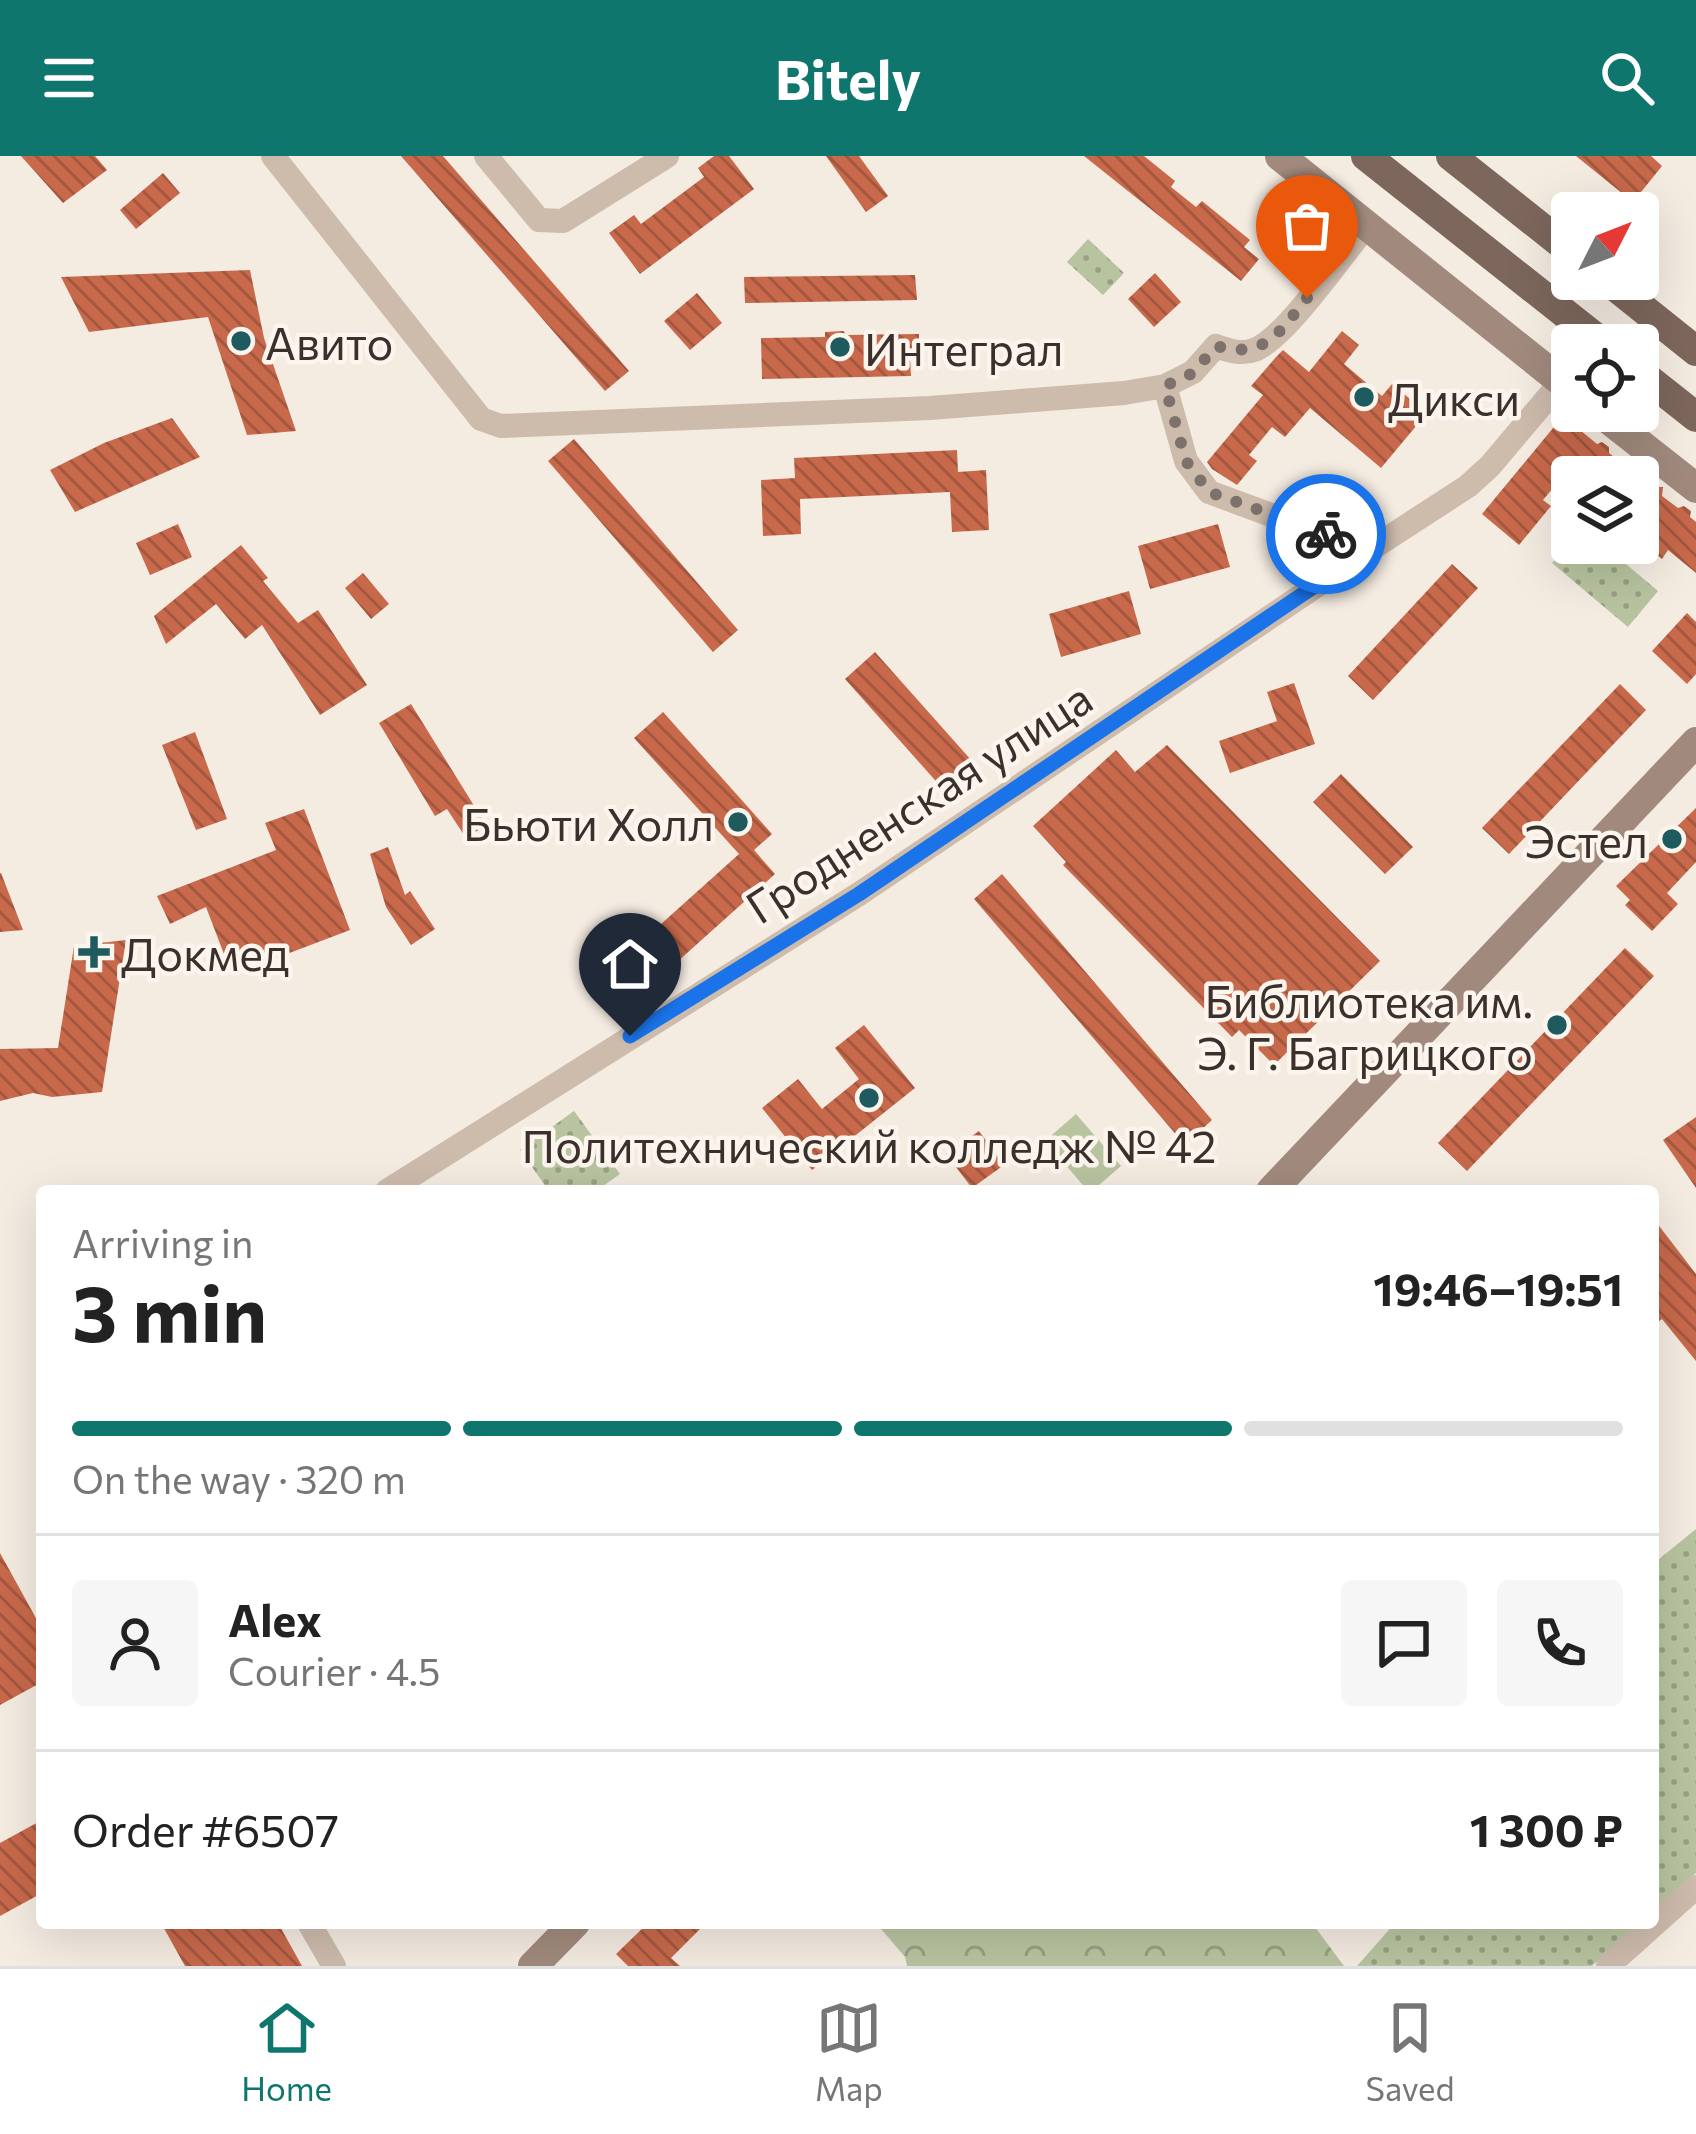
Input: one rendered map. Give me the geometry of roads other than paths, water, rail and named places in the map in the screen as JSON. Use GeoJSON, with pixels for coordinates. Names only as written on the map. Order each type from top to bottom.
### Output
{"type":"FeatureCollection","features":[{"type":"Feature","properties":{"kind":"main road"},"geometry":{"type":"LineString","coordinates":[[1366,156],[1579,324]]}},
{"type":"Feature","properties":{"kind":"main road"},"geometry":{"type":"LineString","coordinates":[[1451,156],[1551,235]]}},
{"type":"Feature","properties":{"kind":"main road"},"geometry":{"type":"LineString","coordinates":[[1632,300],[1696,351]]}},
{"type":"Feature","properties":{"kind":"main road"},"geometry":{"type":"LineString","coordinates":[[1659,388],[1696,417]]}},
{"type":"Feature","properties":{"kind":"street"},"geometry":{"type":"LineString","coordinates":[[273,156],[481,419],[501,426],[930,408],[1165,386],[1193,373],[1216,346],[1241,353],[1258,350],[1284,327],[1365,228]]}},
{"type":"Feature","properties":{"kind":"street"},"geometry":{"type":"LineString","coordinates":[[486,156],[539,220],[563,221],[667,156]]}},
{"type":"Feature","properties":{"kind":"street"},"geometry":{"type":"LineString","coordinates":[[1280,156],[1551,373]]}},
{"type":"Feature","properties":{"kind":"street"},"geometry":{"type":"LineString","coordinates":[[1354,156],[1410,190]]}},
{"type":"Feature","properties":{"kind":"street"},"geometry":{"type":"LineString","coordinates":[[1165,386],[1186,461],[1209,492],[1368,550]]}},
{"type":"Feature","properties":{"kind":"street","name":"Гродненская улица"},"geometry":{"type":"LineString","coordinates":[[397,1185],[859,894],[1368,550],[1445,503],[1490,466],[1551,403]]}},
{"type":"Feature","properties":{"kind":"street"},"geometry":{"type":"LineString","coordinates":[[1625,432],[1696,488]]}},
{"type":"Feature","properties":{"kind":"street"},"geometry":{"type":"LineString","coordinates":[[1277,1185],[1696,742]]}},
{"type":"Feature","properties":{"kind":"street"},"geometry":{"type":"LineString","coordinates":[[1659,1920],[1696,1887]]}},
{"type":"Feature","properties":{"kind":"street"},"geometry":{"type":"LineString","coordinates":[[312,1929],[334,1966]]}},
{"type":"Feature","properties":{"kind":"street"},"geometry":{"type":"LineString","coordinates":[[533,1966],[569,1929]]}},
{"type":"Feature","properties":{"kind":"street"},"geometry":{"type":"LineString","coordinates":[[1608,1966],[1649,1929]]}},
{"type":"Feature","properties":{"kind":"place","name":"Авито"},"geometry":{"type":"Point","coordinates":[241,341]}},
{"type":"Feature","properties":{"kind":"place","name":"Интеграл"},"geometry":{"type":"Point","coordinates":[840,347]}},
{"type":"Feature","properties":{"kind":"place","name":"Дикси"},"geometry":{"type":"Point","coordinates":[1364,397]}},
{"type":"Feature","properties":{"kind":"place","name":"Бьюти Холл"},"geometry":{"type":"Point","coordinates":[738,822]}},
{"type":"Feature","properties":{"kind":"place","name":"Эстел"},"geometry":{"type":"Point","coordinates":[1672,839]}},
{"type":"Feature","properties":{"kind":"place","name":"Докмед"},"geometry":{"type":"Point","coordinates":[94,952]}},
{"type":"Feature","properties":{"kind":"place","name":"Библиотека им. Э. Г. Багрицкого"},"geometry":{"type":"Point","coordinates":[1557,1025]}},
{"type":"Feature","properties":{"kind":"place","name":"Политехнический колледж № 42"},"geometry":{"type":"Point","coordinates":[869,1098]}}]}
